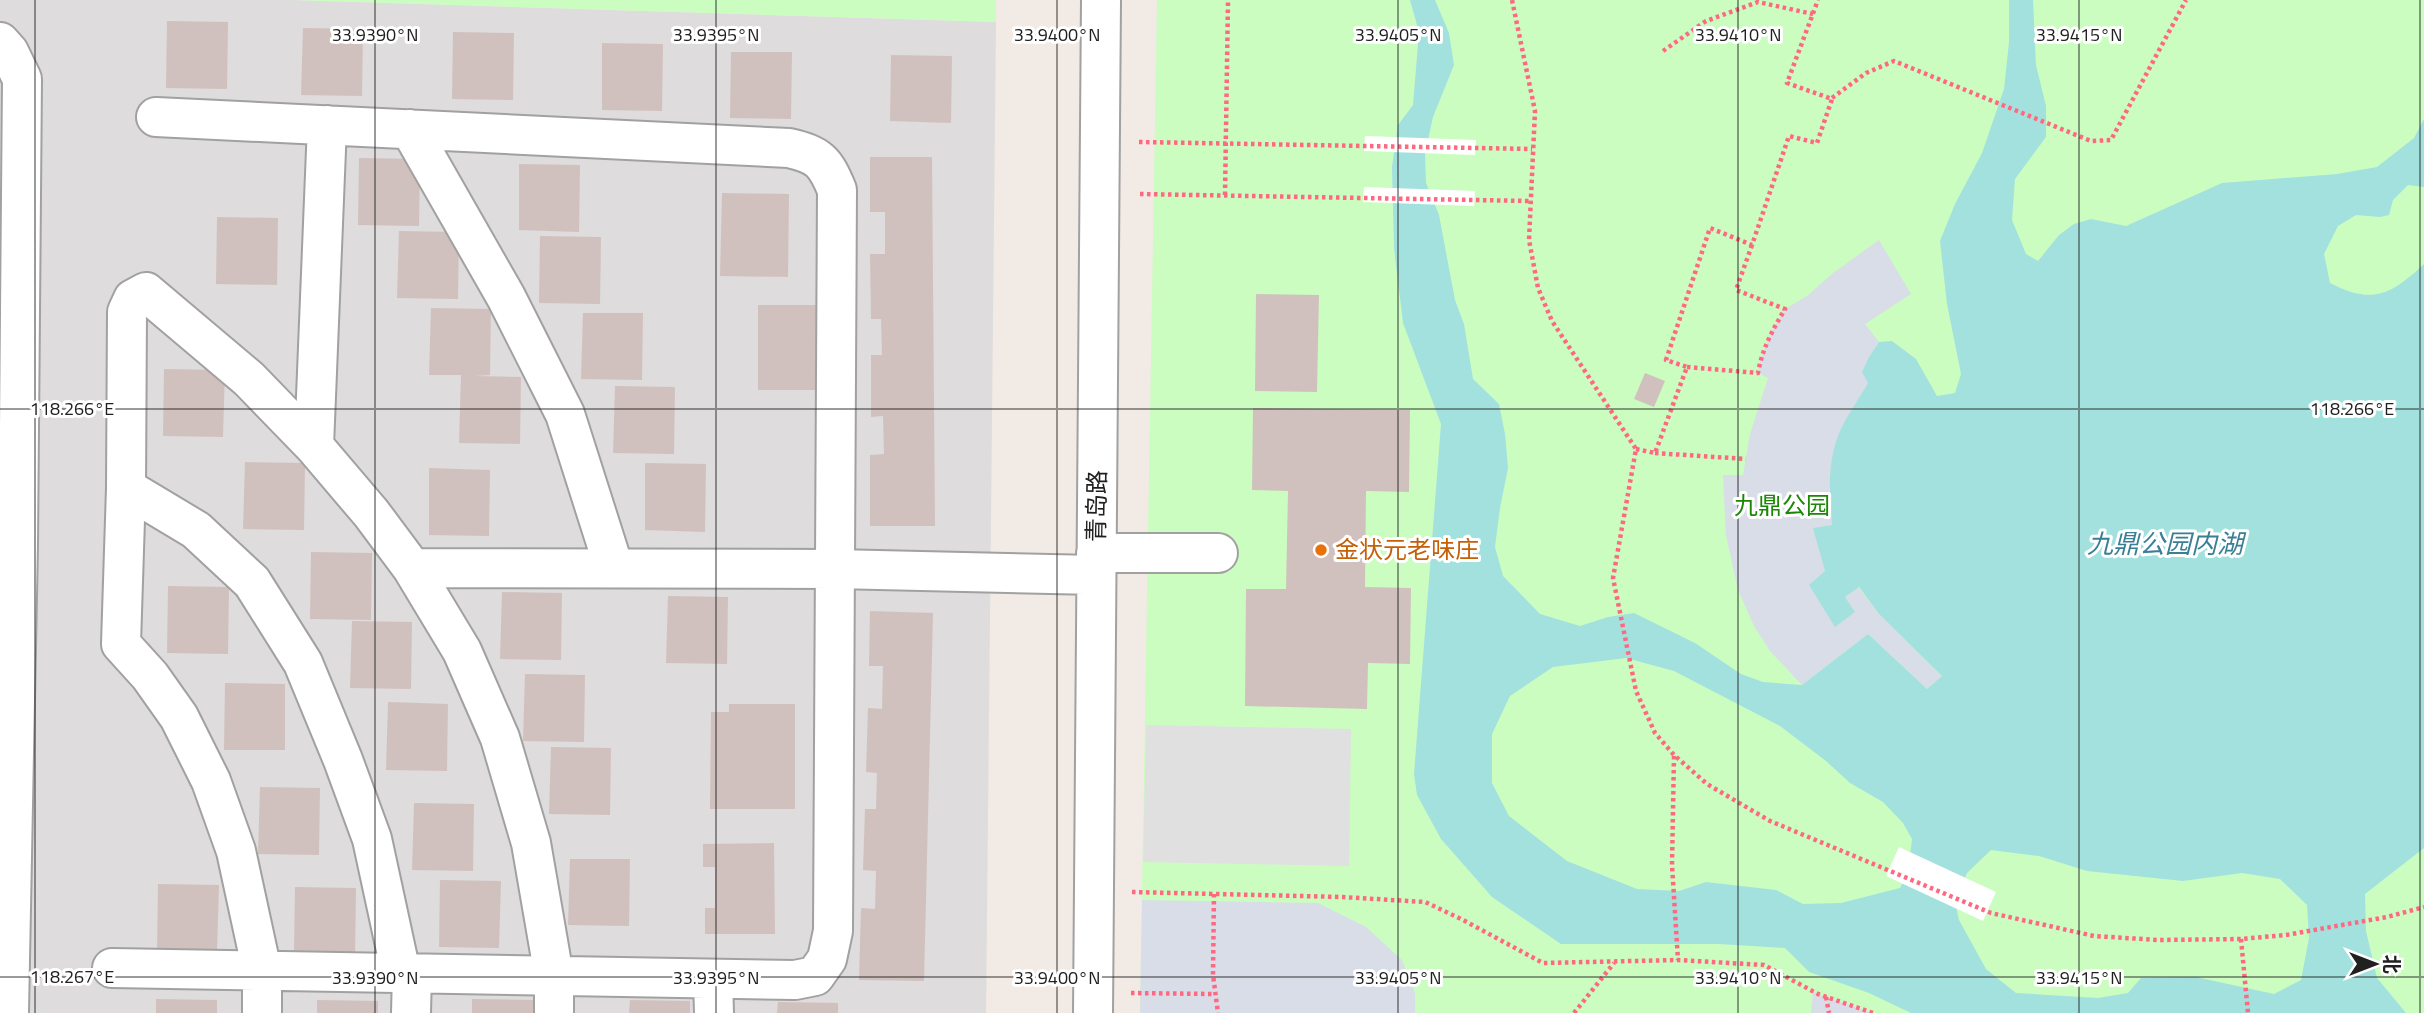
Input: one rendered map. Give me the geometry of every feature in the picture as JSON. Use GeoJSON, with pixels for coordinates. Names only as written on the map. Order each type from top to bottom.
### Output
{"type":"FeatureCollection","features":[{"type":"Feature","properties":{"kind":"street","name":"青岛路"},"geometry":{"type":"LineString","coordinates":[[1093,1003],[1101,0]]}},
{"type":"Feature","properties":{"kind":"street"},"geometry":{"type":"LineString","coordinates":[[0,42],[9,52],[22,79],[9,544],[9,1013]]}},
{"type":"Feature","properties":{"kind":"street"},"geometry":{"type":"LineString","coordinates":[[112,968],[554,976],[714,996],[815,976],[827,959],[833,931],[837,190],[829,171],[813,154],[789,148],[156,117]]}},
{"type":"Feature","properties":{"kind":"street"},"geometry":{"type":"LineString","coordinates":[[314,446],[327,125]]}},
{"type":"Feature","properties":{"kind":"street"},"geometry":{"type":"LineString","coordinates":[[410,129],[506,297],[565,414],[614,568]]}},
{"type":"Feature","properties":{"kind":"street"},"geometry":{"type":"LineString","coordinates":[[262,1013],[262,971],[236,851],[211,781],[179,717],[150,676],[121,644],[126,488],[127,312],[133,299],[146,292],[249,379],[314,446],[371,513],[412,568],[462,651],[500,738],[531,843],[554,976],[554,1013]]}},
{"type":"Feature","properties":{"kind":"street"},"geometry":{"type":"LineString","coordinates":[[126,488],[195,530],[252,582],[303,663],[372,839],[407,973],[411,1013]]}},
{"type":"Feature","properties":{"kind":"street"},"geometry":{"type":"LineString","coordinates":[[412,568],[835,569],[1096,564],[1218,553]]}},
{"type":"Feature","properties":{"kind":"path"},"geometry":{"type":"LineString","coordinates":[[1225,195],[1228,0]]}},
{"type":"Feature","properties":{"kind":"path"},"geometry":{"type":"LineString","coordinates":[[1512,0],[1535,111],[1528,240],[1538,288],[1552,321],[1636,449],[1613,578],[1636,691],[1655,733],[1674,755],[1707,784],[1770,821],[1991,913],[2053,929],[2094,936],[2158,940],[2241,939],[2286,935],[2387,917],[2424,907]]}},
{"type":"Feature","properties":{"kind":"path"},"geometry":{"type":"LineString","coordinates":[[1818,0],[1787,83],[1832,99]]}},
{"type":"Feature","properties":{"kind":"path"},"geometry":{"type":"LineString","coordinates":[[1752,245],[1710,228],[1666,360],[1687,367],[1758,373],[1771,332],[1786,309],[1736,290],[1752,245],[1789,136],[1817,143],[1832,99],[1866,73],[1894,61],[2091,141],[2111,140],[2186,0]]}},
{"type":"Feature","properties":{"kind":"path"},"geometry":{"type":"LineString","coordinates":[[1664,51],[1706,21],[1758,2],[1813,14]]}},
{"type":"Feature","properties":{"kind":"path"},"geometry":{"type":"LineString","coordinates":[[1099,141],[1533,149]]}},
{"type":"Feature","properties":{"kind":"path"},"geometry":{"type":"LineString","coordinates":[[1101,194],[1531,201]]}},
{"type":"Feature","properties":{"kind":"path"},"geometry":{"type":"LineString","coordinates":[[1655,453],[1687,367]]}},
{"type":"Feature","properties":{"kind":"path"},"geometry":{"type":"LineString","coordinates":[[1636,449],[1655,453],[1746,459]]}},
{"type":"Feature","properties":{"kind":"path"},"geometry":{"type":"LineString","coordinates":[[1674,755],[1672,865],[1678,960]]}},
{"type":"Feature","properties":{"kind":"path"},"geometry":{"type":"LineString","coordinates":[[1093,891],[1342,897],[1425,902],[1543,963],[1678,960],[1764,965],[1826,997],[1873,1013]]}},
{"type":"Feature","properties":{"kind":"path"},"geometry":{"type":"LineString","coordinates":[[1214,894],[1214,995],[1218,1013]]}},
{"type":"Feature","properties":{"kind":"path"},"geometry":{"type":"LineString","coordinates":[[2241,939],[2248,1013]]}},
{"type":"Feature","properties":{"kind":"path"},"geometry":{"type":"LineString","coordinates":[[1574,1013],[1614,962]]}},
{"type":"Feature","properties":{"kind":"path"},"geometry":{"type":"LineString","coordinates":[[1093,1003],[1214,995]]}},
{"type":"Feature","properties":{"kind":"path"},"geometry":{"type":"LineString","coordinates":[[1826,997],[1829,1013]]}},
{"type":"Feature","properties":{"kind":"shaded area"},"geometry":{"type":"Polygon","coordinates":[[[0,0],[293,0],[996,22],[986,1013],[0,1013],[0,0]]]}},
{"type":"Feature","properties":{"kind":"shaded area"},"geometry":{"type":"Polygon","coordinates":[[[1879,240],[1911,294],[1865,324],[1879,342],[1869,357],[1869,383],[1840,432],[1829,491],[1832,525],[1814,528],[1825,571],[1845,597],[1858,587],[1879,614],[1942,676],[1927,689],[1868,634],[1802,685],[1770,651],[1754,626],[1738,590],[1726,535],[1723,475],[1743,475],[1750,434],[1768,378],[1758,373],[1760,361],[1771,332],[1785,309],[1807,296],[1833,273],[1879,240]]]}},
{"type":"Feature","properties":{"kind":"shaded area"},"geometry":{"type":"Polygon","coordinates":[[[1146,725],[1351,729],[1349,866],[1143,862],[1146,725]]]}},
{"type":"Feature","properties":{"kind":"shaded area"},"geometry":{"type":"Polygon","coordinates":[[[1142,900],[1318,903],[1366,927],[1402,960],[1415,993],[1415,1013],[1140,1013],[1142,900]]]}},
{"type":"Feature","properties":{"kind":"shaded area"},"geometry":{"type":"Polygon","coordinates":[[[1813,991],[1818,994],[1873,1013],[1811,1013],[1813,991]]]}},
{"type":"Feature","properties":{"kind":"green space"},"geometry":{"type":"Polygon","coordinates":[[[293,0],[996,0],[996,22],[293,0]]]}},
{"type":"Feature","properties":{"kind":"green space","name":"九鼎公园"},"geometry":{"type":"Polygon","coordinates":[[[1157,0],[2424,0],[2424,1013],[1140,1013],[1157,0]]]}},
{"type":"Feature","properties":{"kind":"water","name":"九鼎公园内湖"},"geometry":{"type":"Polygon","coordinates":[[[1410,0],[1435,0],[1449,33],[1454,65],[1433,117],[1425,154],[1426,183],[1439,215],[1455,300],[1464,324],[1473,379],[1499,404],[1505,434],[1508,468],[1495,547],[1503,576],[1540,614],[1580,626],[1608,617],[1634,613],[1695,643],[1741,674],[1763,682],[1802,685],[1868,634],[1927,689],[1942,676],[1879,614],[1859,587],[1845,597],[1855,612],[1835,627],[1809,585],[1825,571],[1813,528],[1832,525],[1830,478],[1836,442],[1846,419],[1868,383],[1862,372],[1879,342],[1892,341],[1916,359],[1937,396],[1955,393],[1961,374],[1947,304],[1940,241],[1955,204],[1982,153],[2004,89],[2009,42],[2009,0],[2033,0],[2036,65],[2046,106],[2046,137],[2015,179],[2012,220],[2026,254],[2038,261],[2059,235],[2074,224],[2091,219],[2126,226],[2222,183],[2337,174],[2377,167],[2414,138],[2424,119],[2424,187],[2408,185],[2393,200],[2389,215],[2356,215],[2338,226],[2324,254],[2330,283],[2358,294],[2369,295],[2391,289],[2424,264],[2424,848],[2365,894],[2366,931],[2377,978],[2406,1013],[1911,1013],[1869,993],[1809,972],[1785,948],[1719,944],[1561,944],[1492,897],[1441,839],[1417,795],[1414,774],[1441,424],[1403,323],[1394,248],[1392,167],[1398,125],[1413,105],[1419,32],[1410,0]],[[1626,658],[1553,667],[1510,696],[1492,734],[1492,783],[1509,816],[1567,861],[1637,889],[1679,891],[1706,882],[1776,890],[1803,904],[1841,903],[1900,888],[1908,873],[1912,839],[1903,823],[1883,802],[1850,783],[1780,726],[1674,671],[1626,658]],[[1991,850],[1967,873],[1955,902],[1959,920],[1986,969],[2016,993],[2098,998],[2128,993],[2141,978],[2196,977],[2274,994],[2301,980],[2309,938],[2307,905],[2280,879],[2242,873],[2183,881],[2087,871],[2039,856],[1991,850]]]}},
{"type":"Feature","properties":{"kind":"pier"},"geometry":{"type":"Polygon","coordinates":[[[1365,136],[1476,140],[1475,155],[1364,151],[1365,136]]]}},
{"type":"Feature","properties":{"kind":"pier"},"geometry":{"type":"Polygon","coordinates":[[[1364,187],[1475,191],[1474,206],[1363,202],[1364,187]]]}},
{"type":"Feature","properties":{"kind":"pier"},"geometry":{"type":"Polygon","coordinates":[[[1899,847],[1996,892],[1983,921],[1886,876],[1899,847]]]}},
{"type":"Feature","properties":{"kind":"building"},"geometry":{"type":"Polygon","coordinates":[[[167,21],[228,22],[227,89],[166,88],[167,21]]]}},
{"type":"Feature","properties":{"kind":"building"},"geometry":{"type":"Polygon","coordinates":[[[303,28],[363,29],[362,96],[301,95],[303,28]]]}},
{"type":"Feature","properties":{"kind":"building"},"geometry":{"type":"Polygon","coordinates":[[[453,32],[514,33],[513,100],[452,99],[453,32]]]}},
{"type":"Feature","properties":{"kind":"building"},"geometry":{"type":"Polygon","coordinates":[[[602,43],[663,44],[662,111],[602,110],[602,43]]]}},
{"type":"Feature","properties":{"kind":"building"},"geometry":{"type":"Polygon","coordinates":[[[731,52],[792,52],[791,119],[730,118],[731,52]]]}},
{"type":"Feature","properties":{"kind":"building"},"geometry":{"type":"Polygon","coordinates":[[[891,55],[952,56],[951,123],[890,121],[891,55]]]}},
{"type":"Feature","properties":{"kind":"building"},"geometry":{"type":"Polygon","coordinates":[[[870,157],[932,157],[935,526],[870,526],[870,455],[884,454],[883,416],[871,417],[871,355],[882,355],[881,319],[871,319],[870,254],[885,254],[885,212],[870,212],[870,157]]]}},
{"type":"Feature","properties":{"kind":"building"},"geometry":{"type":"Polygon","coordinates":[[[359,158],[420,159],[419,226],[358,225],[359,158]]]}},
{"type":"Feature","properties":{"kind":"building"},"geometry":{"type":"Polygon","coordinates":[[[519,164],[580,165],[579,232],[519,230],[519,164]]]}},
{"type":"Feature","properties":{"kind":"building"},"geometry":{"type":"Polygon","coordinates":[[[722,193],[789,194],[788,277],[720,276],[722,193]]]}},
{"type":"Feature","properties":{"kind":"building"},"geometry":{"type":"Polygon","coordinates":[[[217,217],[278,218],[277,285],[216,284],[217,217]]]}},
{"type":"Feature","properties":{"kind":"building"},"geometry":{"type":"Polygon","coordinates":[[[399,231],[459,232],[458,299],[397,298],[399,231]]]}},
{"type":"Feature","properties":{"kind":"building"},"geometry":{"type":"Polygon","coordinates":[[[540,236],[601,237],[600,304],[539,303],[540,236]]]}},
{"type":"Feature","properties":{"kind":"building"},"geometry":{"type":"Polygon","coordinates":[[[1256,294],[1319,295],[1317,392],[1255,391],[1256,294]]]}},
{"type":"Feature","properties":{"kind":"building"},"geometry":{"type":"Polygon","coordinates":[[[758,305],[822,305],[822,390],[758,390],[758,305]]]}},
{"type":"Feature","properties":{"kind":"building"},"geometry":{"type":"Polygon","coordinates":[[[431,308],[491,309],[490,375],[475,376],[521,377],[520,444],[459,443],[461,375],[429,375],[431,308]]]}},
{"type":"Feature","properties":{"kind":"building"},"geometry":{"type":"Polygon","coordinates":[[[583,313],[643,313],[642,380],[581,379],[583,313]]]}},
{"type":"Feature","properties":{"kind":"building"},"geometry":{"type":"Polygon","coordinates":[[[164,369],[225,370],[223,437],[163,436],[164,369]]]}},
{"type":"Feature","properties":{"kind":"building"},"geometry":{"type":"Polygon","coordinates":[[[1645,373],[1665,381],[1654,407],[1634,399],[1645,373]]]}},
{"type":"Feature","properties":{"kind":"building"},"geometry":{"type":"Polygon","coordinates":[[[615,386],[675,387],[674,454],[613,453],[615,386]]]}},
{"type":"Feature","properties":{"kind":"building"},"geometry":{"type":"Polygon","coordinates":[[[1253,408],[1410,410],[1409,492],[1366,491],[1365,587],[1411,588],[1410,664],[1368,663],[1367,709],[1245,706],[1246,589],[1286,589],[1288,491],[1252,490],[1253,408]]]}},
{"type":"Feature","properties":{"kind":"building"},"geometry":{"type":"Polygon","coordinates":[[[245,462],[305,463],[304,530],[243,529],[245,462]]]}},
{"type":"Feature","properties":{"kind":"building"},"geometry":{"type":"Polygon","coordinates":[[[645,463],[706,464],[705,532],[645,530],[645,463]]]}},
{"type":"Feature","properties":{"kind":"building"},"geometry":{"type":"Polygon","coordinates":[[[429,468],[490,470],[489,536],[429,535],[429,468]]]}},
{"type":"Feature","properties":{"kind":"building"},"geometry":{"type":"Polygon","coordinates":[[[311,552],[372,553],[371,620],[310,619],[311,552]]]}},
{"type":"Feature","properties":{"kind":"building"},"geometry":{"type":"Polygon","coordinates":[[[168,586],[229,587],[228,654],[167,653],[168,586]]]}},
{"type":"Feature","properties":{"kind":"building"},"geometry":{"type":"Polygon","coordinates":[[[502,592],[562,593],[561,660],[500,659],[502,592]]]}},
{"type":"Feature","properties":{"kind":"building"},"geometry":{"type":"Polygon","coordinates":[[[668,596],[728,597],[727,664],[666,663],[668,596]]]}},
{"type":"Feature","properties":{"kind":"building"},"geometry":{"type":"Polygon","coordinates":[[[870,611],[933,613],[924,981],[859,980],[861,908],[875,909],[876,871],[863,870],[865,809],[876,809],[877,773],[866,772],[868,708],[882,709],[883,666],[869,666],[870,611]]]}},
{"type":"Feature","properties":{"kind":"building"},"geometry":{"type":"Polygon","coordinates":[[[352,621],[412,622],[411,689],[350,688],[352,621]]]}},
{"type":"Feature","properties":{"kind":"building"},"geometry":{"type":"Polygon","coordinates":[[[525,674],[585,675],[584,742],[523,741],[525,674]]]}},
{"type":"Feature","properties":{"kind":"building"},"geometry":{"type":"Polygon","coordinates":[[[225,683],[285,684],[285,750],[224,750],[225,683]]]}},
{"type":"Feature","properties":{"kind":"building"},"geometry":{"type":"Polygon","coordinates":[[[388,702],[448,704],[447,771],[386,770],[388,702]]]}},
{"type":"Feature","properties":{"kind":"building"},"geometry":{"type":"Polygon","coordinates":[[[729,704],[795,704],[795,809],[710,809],[711,712],[729,712],[729,704]]]}},
{"type":"Feature","properties":{"kind":"building"},"geometry":{"type":"Polygon","coordinates":[[[551,747],[611,748],[610,815],[549,814],[551,747]]]}},
{"type":"Feature","properties":{"kind":"building"},"geometry":{"type":"Polygon","coordinates":[[[260,787],[320,788],[319,855],[258,854],[260,787]]]}},
{"type":"Feature","properties":{"kind":"building"},"geometry":{"type":"Polygon","coordinates":[[[414,803],[474,804],[473,871],[412,870],[414,803]]]}},
{"type":"Feature","properties":{"kind":"building"},"geometry":{"type":"Polygon","coordinates":[[[774,843],[775,934],[705,934],[705,908],[715,908],[715,867],[703,867],[703,844],[774,843]]]}},
{"type":"Feature","properties":{"kind":"building"},"geometry":{"type":"Polygon","coordinates":[[[570,859],[630,859],[629,926],[568,925],[570,859]]]}},
{"type":"Feature","properties":{"kind":"building"},"geometry":{"type":"Polygon","coordinates":[[[440,880],[501,881],[499,948],[439,947],[440,880]]]}},
{"type":"Feature","properties":{"kind":"building"},"geometry":{"type":"Polygon","coordinates":[[[158,884],[219,885],[217,951],[157,951],[158,884]]]}},
{"type":"Feature","properties":{"kind":"building"},"geometry":{"type":"Polygon","coordinates":[[[295,887],[356,888],[355,955],[294,954],[295,887]]]}},
{"type":"Feature","properties":{"kind":"building"},"geometry":{"type":"Polygon","coordinates":[[[156,999],[217,1000],[217,1013],[156,1013],[156,999]]]}},
{"type":"Feature","properties":{"kind":"building"},"geometry":{"type":"Polygon","coordinates":[[[472,999],[533,1000],[533,1013],[472,1013],[472,999]]]}},
{"type":"Feature","properties":{"kind":"building"},"geometry":{"type":"Polygon","coordinates":[[[317,1000],[378,1001],[378,1013],[317,1013],[317,1000]]]}},
{"type":"Feature","properties":{"kind":"building"},"geometry":{"type":"Polygon","coordinates":[[[630,1000],[690,1001],[690,1013],[629,1013],[630,1000]]]}},
{"type":"Feature","properties":{"kind":"building"},"geometry":{"type":"Polygon","coordinates":[[[778,1002],[838,1003],[838,1013],[777,1013],[778,1002]]]}},
{"type":"Feature","properties":{"kind":"place","name":"金状元老味庄"},"geometry":{"type":"Point","coordinates":[1321,550]}}]}
